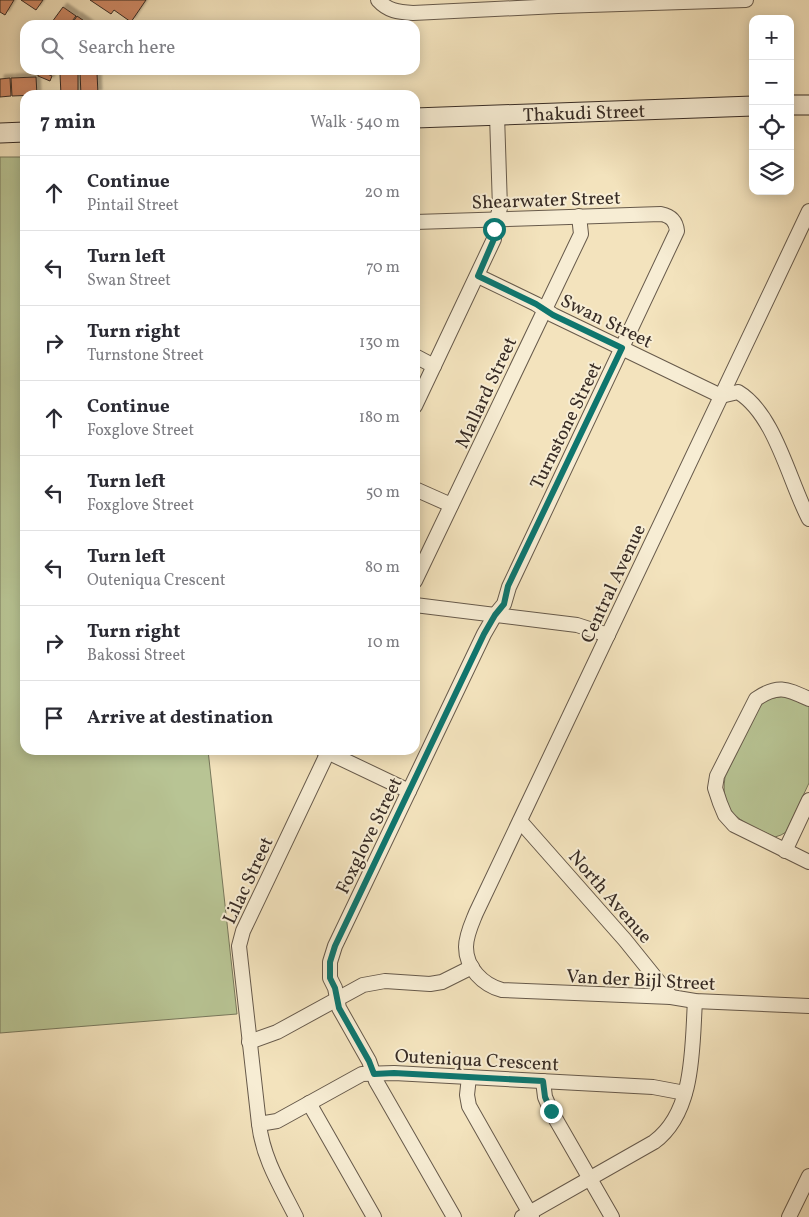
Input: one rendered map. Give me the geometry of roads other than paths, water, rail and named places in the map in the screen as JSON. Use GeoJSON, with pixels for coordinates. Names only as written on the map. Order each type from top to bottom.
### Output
{"type":"FeatureCollection","features":[{"type":"Feature","properties":{"kind":"street"},"geometry":{"type":"LineString","coordinates":[[378,0],[384,7],[394,11],[413,13],[461,6],[746,0]]}},
{"type":"Feature","properties":{"kind":"street"},"geometry":{"type":"LineString","coordinates":[[794,105],[809,104]]}},
{"type":"Feature","properties":{"kind":"street","name":"Thakudi Street"},"geometry":{"type":"LineString","coordinates":[[420,118],[749,106]]}},
{"type":"Feature","properties":{"kind":"street"},"geometry":{"type":"LineString","coordinates":[[420,395],[494,239],[494,229],[500,208],[497,116]]}},
{"type":"Feature","properties":{"kind":"street"},"geometry":{"type":"LineString","coordinates":[[0,133],[20,132]]}},
{"type":"Feature","properties":{"kind":"street","name":"Central Avenue"},"geometry":{"type":"LineString","coordinates":[[474,971],[466,947],[470,928],[809,211]]}},
{"type":"Feature","properties":{"kind":"street","name":"Shearwater Street"},"geometry":{"type":"LineString","coordinates":[[420,222],[661,214],[672,218],[675,222]]}},
{"type":"Feature","properties":{"kind":"street","name":"Mallard Street"},"geometry":{"type":"LineString","coordinates":[[420,571],[581,234],[579,216]]}},
{"type":"Feature","properties":{"kind":"street","name":"Turnstone Street"},"geometry":{"type":"LineString","coordinates":[[495,615],[504,604],[508,586],[676,236],[675,222]]}},
{"type":"Feature","properties":{"kind":"street","name":"Swan Street"},"geometry":{"type":"LineString","coordinates":[[478,276],[721,396]]}},
{"type":"Feature","properties":{"kind":"street"},"geometry":{"type":"LineString","coordinates":[[420,359],[434,366]]}},
{"type":"Feature","properties":{"kind":"street"},"geometry":{"type":"LineString","coordinates":[[721,396],[738,392],[749,398],[762,414],[809,520]]}},
{"type":"Feature","properties":{"kind":"street"},"geometry":{"type":"LineString","coordinates":[[420,491],[451,506]]}},
{"type":"Feature","properties":{"kind":"street"},"geometry":{"type":"LineString","coordinates":[[420,606],[577,625],[608,636]]}},
{"type":"Feature","properties":{"kind":"street","name":"Foxglove Street"},"geometry":{"type":"LineString","coordinates":[[454,1217],[376,1081],[369,1061],[339,1008],[335,988],[330,978],[330,970],[333,954],[409,791],[495,615]]}},
{"type":"Feature","properties":{"kind":"street"},"geometry":{"type":"LineString","coordinates":[[809,699],[787,689],[777,688],[756,699],[718,776],[716,788],[725,815],[734,825],[809,862]]}},
{"type":"Feature","properties":{"kind":"street","name":"Lilac Street"},"geometry":{"type":"LineString","coordinates":[[259,1124],[239,953],[241,938],[325,755]]}},
{"type":"Feature","properties":{"kind":"street"},"geometry":{"type":"LineString","coordinates":[[335,755],[409,791]]}},
{"type":"Feature","properties":{"kind":"street"},"geometry":{"type":"LineString","coordinates":[[785,851],[809,800]]}},
{"type":"Feature","properties":{"kind":"street","name":"North Avenue"},"geometry":{"type":"LineString","coordinates":[[520,821],[625,940],[671,997]]}},
{"type":"Feature","properties":{"kind":"street"},"geometry":{"type":"LineString","coordinates":[[249,1042],[277,1032],[363,985],[374,982],[430,984],[474,971]]}},
{"type":"Feature","properties":{"kind":"street","name":"Van der Bijl Street"},"geometry":{"type":"LineString","coordinates":[[474,971],[493,988],[502,990],[671,997],[694,1001],[809,1006]]}},
{"type":"Feature","properties":{"kind":"street"},"geometry":{"type":"LineString","coordinates":[[469,1077],[467,1095],[469,1106],[528,1216],[660,1138],[672,1123],[685,1093],[690,1070],[694,1001]]}},
{"type":"Feature","properties":{"kind":"street","name":"Outeniqua Crescent"},"geometry":{"type":"LineString","coordinates":[[259,1124],[277,1121],[362,1074],[394,1073],[653,1087],[685,1093]]}},
{"type":"Feature","properties":{"kind":"street"},"geometry":{"type":"LineString","coordinates":[[543,1081],[545,1097],[551,1111],[612,1217]]}},
{"type":"Feature","properties":{"kind":"street"},"geometry":{"type":"LineString","coordinates":[[309,1104],[374,1217]]}},
{"type":"Feature","properties":{"kind":"street"},"geometry":{"type":"LineString","coordinates":[[259,1124],[260,1137],[269,1165],[296,1217]]}},
{"type":"Feature","properties":{"kind":"street"},"geometry":{"type":"LineString","coordinates":[[789,1217],[809,1176]]}}]}
